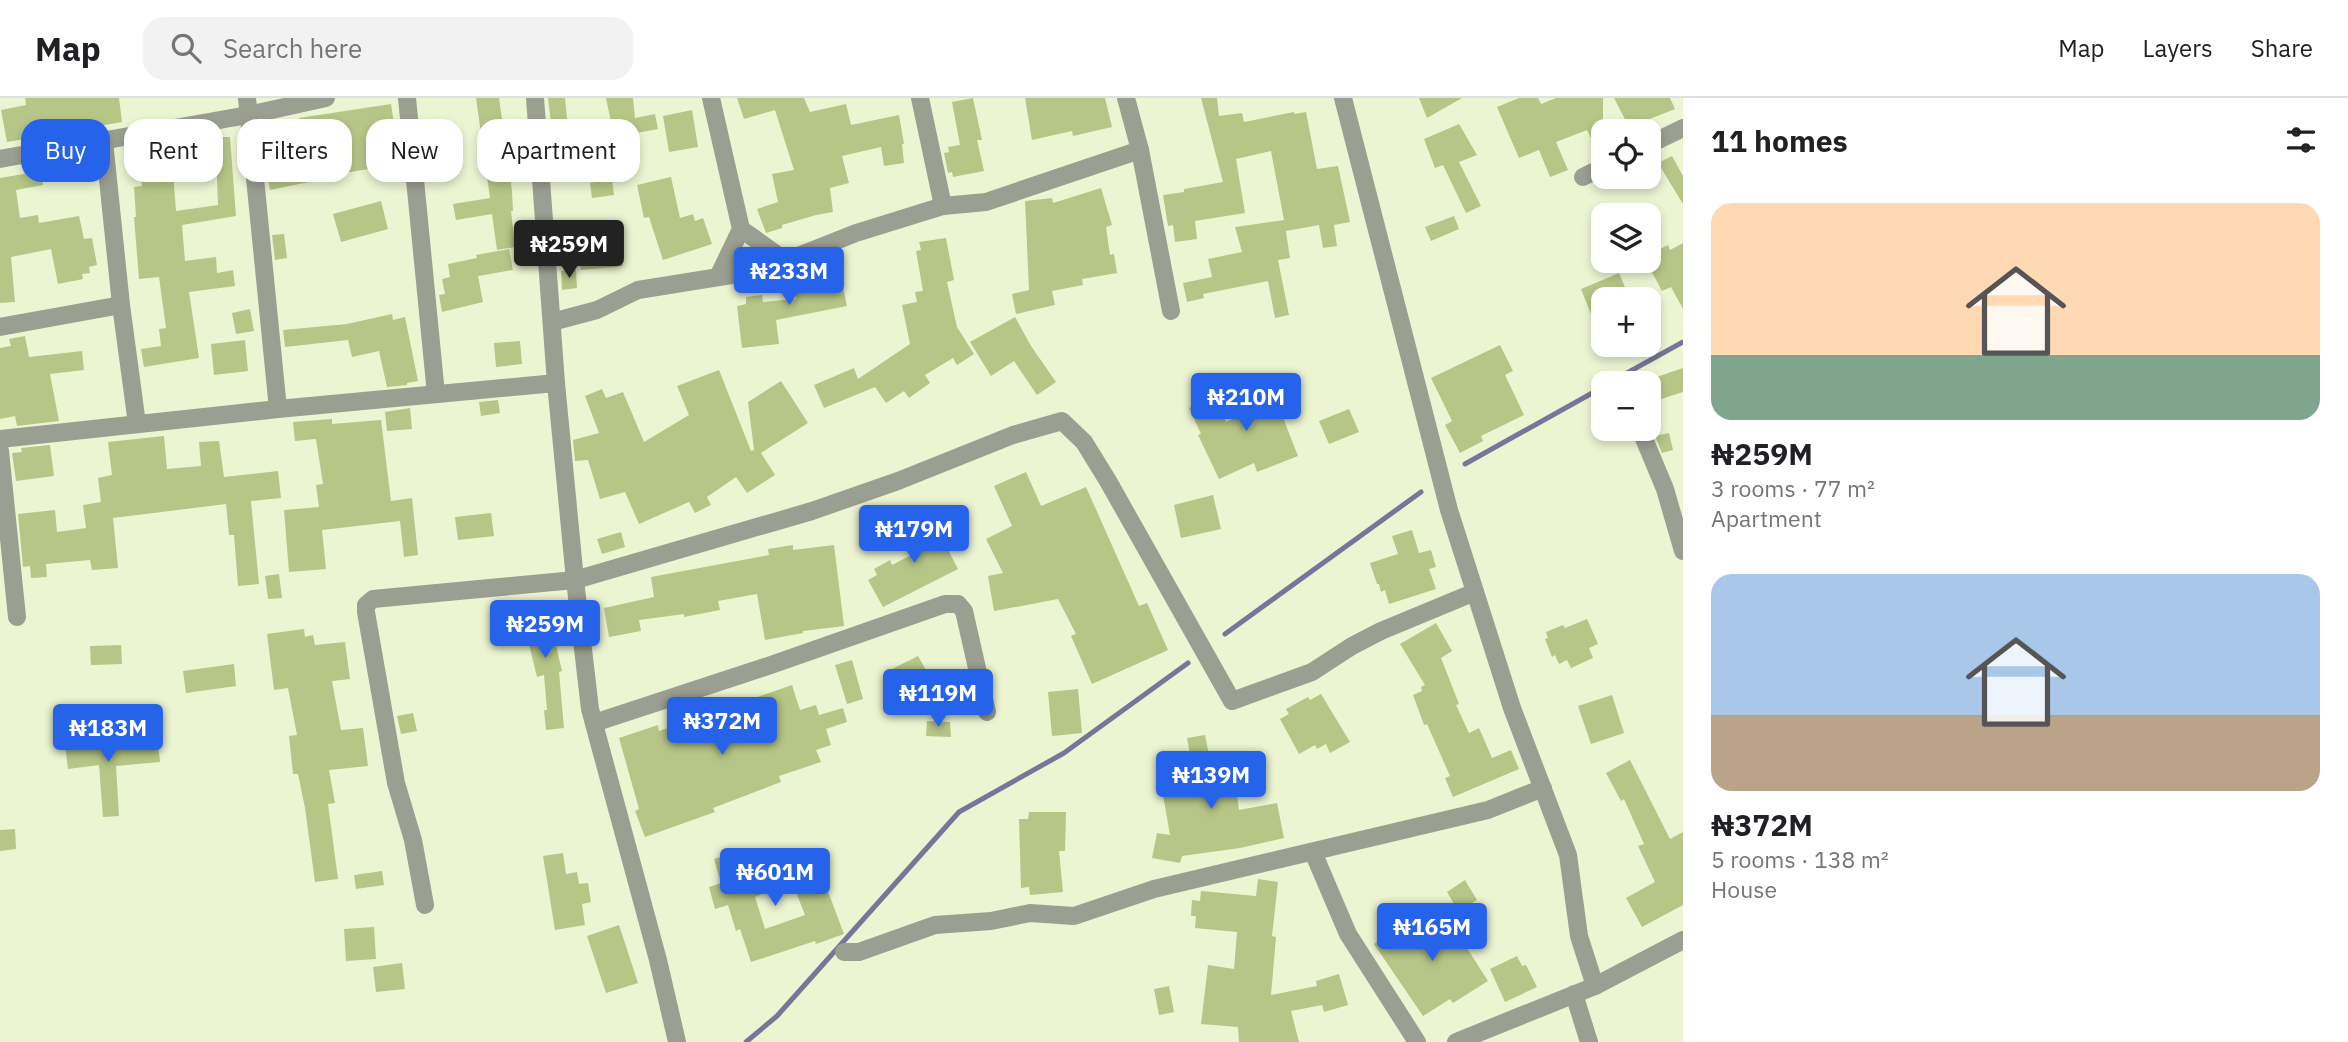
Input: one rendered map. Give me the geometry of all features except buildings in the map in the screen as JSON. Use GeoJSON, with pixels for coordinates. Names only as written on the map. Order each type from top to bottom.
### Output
{"type":"FeatureCollection","features":[{"type":"Feature","properties":{"kind":"street"},"geometry":{"type":"LineString","coordinates":[[110,140],[248,106],[326,98]]}},
{"type":"Feature","properties":{"kind":"street"},"geometry":{"type":"LineString","coordinates":[[407,98],[436,394]]}},
{"type":"Feature","properties":{"kind":"street"},"geometry":{"type":"LineString","coordinates":[[535,98],[556,383],[590,709],[658,960],[677,1042]]}},
{"type":"Feature","properties":{"kind":"street"},"geometry":{"type":"LineString","coordinates":[[711,98],[741,229],[718,277]]}},
{"type":"Feature","properties":{"kind":"street"},"geometry":{"type":"LineString","coordinates":[[920,98],[943,206]]}},
{"type":"Feature","properties":{"kind":"street"},"geometry":{"type":"LineString","coordinates":[[1126,98],[1140,150],[1171,310]]}},
{"type":"Feature","properties":{"kind":"street"},"geometry":{"type":"LineString","coordinates":[[1345,99],[1449,510],[1513,708],[1568,855],[1579,936],[1595,986]]}},
{"type":"Feature","properties":{"kind":"street"},"geometry":{"type":"LineString","coordinates":[[248,106],[278,409]]}},
{"type":"Feature","properties":{"kind":"street"},"geometry":{"type":"LineString","coordinates":[[1661,139],[1683,128]]}},
{"type":"Feature","properties":{"kind":"street"},"geometry":{"type":"LineString","coordinates":[[552,322],[597,310],[638,290],[763,270],[856,233],[943,206],[986,202],[1140,150]]}},
{"type":"Feature","properties":{"kind":"street"},"geometry":{"type":"LineString","coordinates":[[0,159],[21,155]]}},
{"type":"Feature","properties":{"kind":"street"},"geometry":{"type":"LineString","coordinates":[[1583,177],[1591,173]]}},
{"type":"Feature","properties":{"kind":"street"},"geometry":{"type":"LineString","coordinates":[[108,182],[137,424]]}},
{"type":"Feature","properties":{"kind":"street"},"geometry":{"type":"LineString","coordinates":[[741,229],[786,261]]}},
{"type":"Feature","properties":{"kind":"street"},"geometry":{"type":"LineString","coordinates":[[0,327],[121,306]]}},
{"type":"Feature","properties":{"kind":"street"},"geometry":{"type":"LineString","coordinates":[[0,439],[556,383]]}},
{"type":"Feature","properties":{"kind":"street"},"geometry":{"type":"LineString","coordinates":[[425,905],[413,840],[396,783],[366,605],[379,597],[575,580],[812,511],[898,481],[1013,435],[1062,421],[1084,442],[1232,701],[1312,672],[1381,631],[1475,592]]}},
{"type":"Feature","properties":{"kind":"street"},"geometry":{"type":"LineString","coordinates":[[1645,441],[1665,489],[1683,551]]}},
{"type":"Feature","properties":{"kind":"street"},"geometry":{"type":"LineString","coordinates":[[0,452],[17,617]]}},
{"type":"Feature","properties":{"kind":"street"},"geometry":{"type":"LineString","coordinates":[[594,723],[945,604],[958,604],[964,611],[986,712]]}},
{"type":"Feature","properties":{"kind":"street"},"geometry":{"type":"LineString","coordinates":[[844,952],[859,952],[935,925],[991,921],[1031,913],[1074,916],[1154,889],[1488,810],[1543,789]]}},
{"type":"Feature","properties":{"kind":"street"},"geometry":{"type":"LineString","coordinates":[[1313,852],[1348,934],[1417,1042]]}},
{"type":"Feature","properties":{"kind":"street"},"geometry":{"type":"LineString","coordinates":[[1456,1042],[1595,986],[1683,940]]}},
{"type":"Feature","properties":{"kind":"street"},"geometry":{"type":"LineString","coordinates":[[1574,994],[1589,1042]]}},
{"type":"Feature","properties":{"kind":"waterway"},"geometry":{"type":"LineString","coordinates":[[1631,371],[1683,342]]}},
{"type":"Feature","properties":{"kind":"waterway"},"geometry":{"type":"LineString","coordinates":[[1465,464],[1591,394]]}},
{"type":"Feature","properties":{"kind":"waterway"},"geometry":{"type":"LineString","coordinates":[[1225,634],[1421,492]]}},
{"type":"Feature","properties":{"kind":"waterway"},"geometry":{"type":"LineString","coordinates":[[746,1042],[777,1016],[959,812],[1064,753],[1188,663]]}}]}
